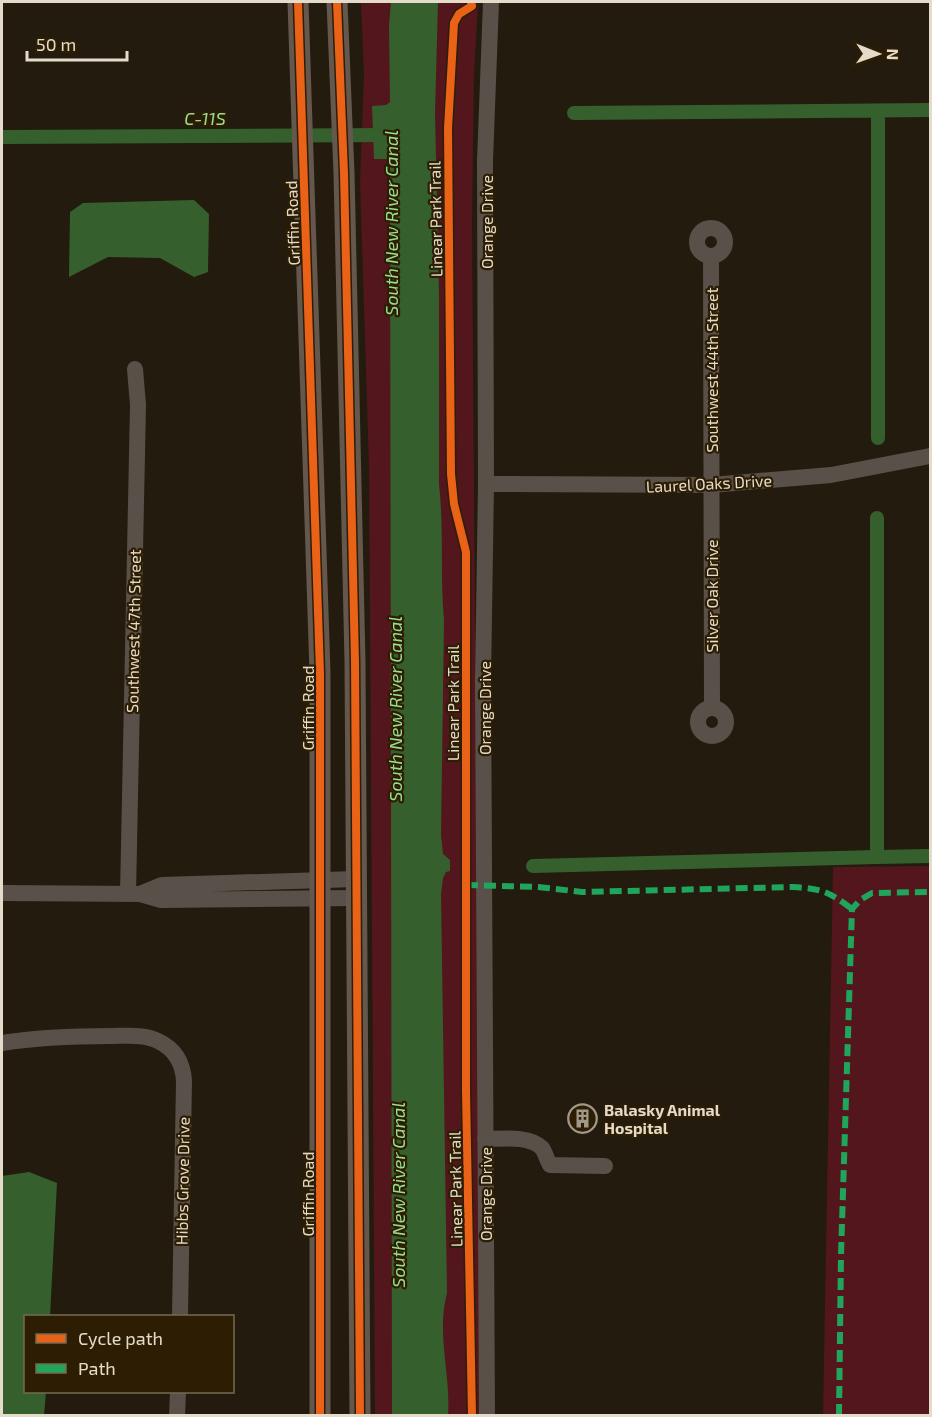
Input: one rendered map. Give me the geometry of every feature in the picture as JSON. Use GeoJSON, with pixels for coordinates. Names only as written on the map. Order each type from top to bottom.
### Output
{"type":"FeatureCollection","features":[{"type":"Feature","properties":{"kind":"main road","name":"Griffin Road"},"geometry":{"type":"LineString","coordinates":[[298,2],[320,673],[320,1416]]}},
{"type":"Feature","properties":{"kind":"main road"},"geometry":{"type":"LineString","coordinates":[[337,2],[344,173],[355,662],[360,1416]]}},
{"type":"Feature","properties":{"kind":"street","name":"Orange Drive"},"geometry":{"type":"LineString","coordinates":[[487,1416],[483,681],[486,484],[486,161],[491,2]]}},
{"type":"Feature","properties":{"kind":"street","name":"Southwest 44th Street"},"geometry":{"type":"LineString","coordinates":[[711,256],[711,485]]}},
{"type":"Feature","properties":{"kind":"street","name":"Southwest 47th Street"},"geometry":{"type":"LineString","coordinates":[[134,894],[137,417],[135,369]]}},
{"type":"Feature","properties":{"kind":"street","name":"Laurel Oaks Drive"},"geometry":{"type":"LineString","coordinates":[[486,484],[711,485],[831,475],[930,456]]}},
{"type":"Feature","properties":{"kind":"street","name":"Silver Oak Drive"},"geometry":{"type":"LineString","coordinates":[[711,485],[712,707]]}},
{"type":"Feature","properties":{"kind":"street"},"geometry":{"type":"LineString","coordinates":[[2,893],[134,894],[161,900],[320,889],[356,889]]}},
{"type":"Feature","properties":{"kind":"street","name":"Hibbs Grove Drive"},"geometry":{"type":"LineString","coordinates":[[2,1043],[58,1036],[137,1036],[152,1038],[170,1049],[180,1062],[184,1081],[180,1315]]}},
{"type":"Feature","properties":{"kind":"street"},"geometry":{"type":"LineString","coordinates":[[485,1139],[534,1143],[543,1148],[550,1165],[605,1166]]}},
{"type":"Feature","properties":{"kind":"street"},"geometry":{"type":"LineString","coordinates":[[177,1416],[178,1393]]}},
{"type":"Feature","properties":{"kind":"shaded area"},"geometry":{"type":"Polygon","coordinates":[[[361,2],[478,2],[474,76],[472,226],[481,1415],[375,1415],[369,466],[360,182],[364,74],[361,2]]]}},
{"type":"Feature","properties":{"kind":"shaded area"},"geometry":{"type":"Polygon","coordinates":[[[930,866],[930,1415],[823,1415],[833,867],[930,866]]]}},
{"type":"Feature","properties":{"kind":"water","name":"South New River Canal"},"geometry":{"type":"Polygon","coordinates":[[[391,2],[438,2],[435,113],[439,297],[439,484],[444,620],[441,835],[443,854],[450,860],[450,871],[446,872],[443,878],[441,894],[447,1293],[443,1339],[448,1385],[448,1416],[392,1415],[390,170],[388,159],[374,159],[372,106],[386,105],[390,102],[391,2]]]}},
{"type":"Feature","properties":{"kind":"water"},"geometry":{"type":"Polygon","coordinates":[[[194,200],[209,214],[208,272],[194,277],[160,258],[108,257],[69,277],[70,212],[83,203],[194,200]]]}},
{"type":"Feature","properties":{"kind":"water"},"geometry":{"type":"Polygon","coordinates":[[[29,1172],[57,1183],[50,1315],[24,1315],[24,1393],[46,1393],[44,1415],[2,1415],[2,1176],[29,1172]]]}},
{"type":"Feature","properties":{"kind":"waterway"},"geometry":{"type":"LineString","coordinates":[[574,113],[930,110]]}},
{"type":"Feature","properties":{"kind":"waterway"},"geometry":{"type":"LineString","coordinates":[[878,111],[878,438]]}},
{"type":"Feature","properties":{"kind":"waterway","name":"C-11S"},"geometry":{"type":"LineString","coordinates":[[2,137],[389,135]]}},
{"type":"Feature","properties":{"kind":"waterway"},"geometry":{"type":"LineString","coordinates":[[533,866],[877,857],[877,518]]}},
{"type":"Feature","properties":{"kind":"waterway"},"geometry":{"type":"LineString","coordinates":[[877,857],[930,856]]}},
{"type":"Feature","properties":{"kind":"marked path"},"geometry":{"type":"LineString","coordinates":[[466,885],[538,887],[582,892],[793,887],[824,892],[852,909]]}},
{"type":"Feature","properties":{"kind":"marked path"},"geometry":{"type":"LineString","coordinates":[[839,1416],[841,1255],[852,909],[860,900],[872,893],[930,892]]}},
{"type":"Feature","properties":{"kind":"cycle path"},"geometry":{"type":"LineString","coordinates":[[298,2],[320,673],[320,1416]]}},
{"type":"Feature","properties":{"kind":"cycle path"},"geometry":{"type":"LineString","coordinates":[[337,2],[344,173],[355,662],[360,1416]]}},
{"type":"Feature","properties":{"kind":"cycle path","name":"Linear Park Trail"},"geometry":{"type":"LineString","coordinates":[[471,2],[472,6],[459,14],[454,23],[448,128],[451,474],[454,504],[466,552],[466,1091],[472,1416]]}},
{"type":"Feature","properties":{"kind":"place","name":"Balasky Animal Hospital"},"geometry":{"type":"Point","coordinates":[583,1118]}}]}
